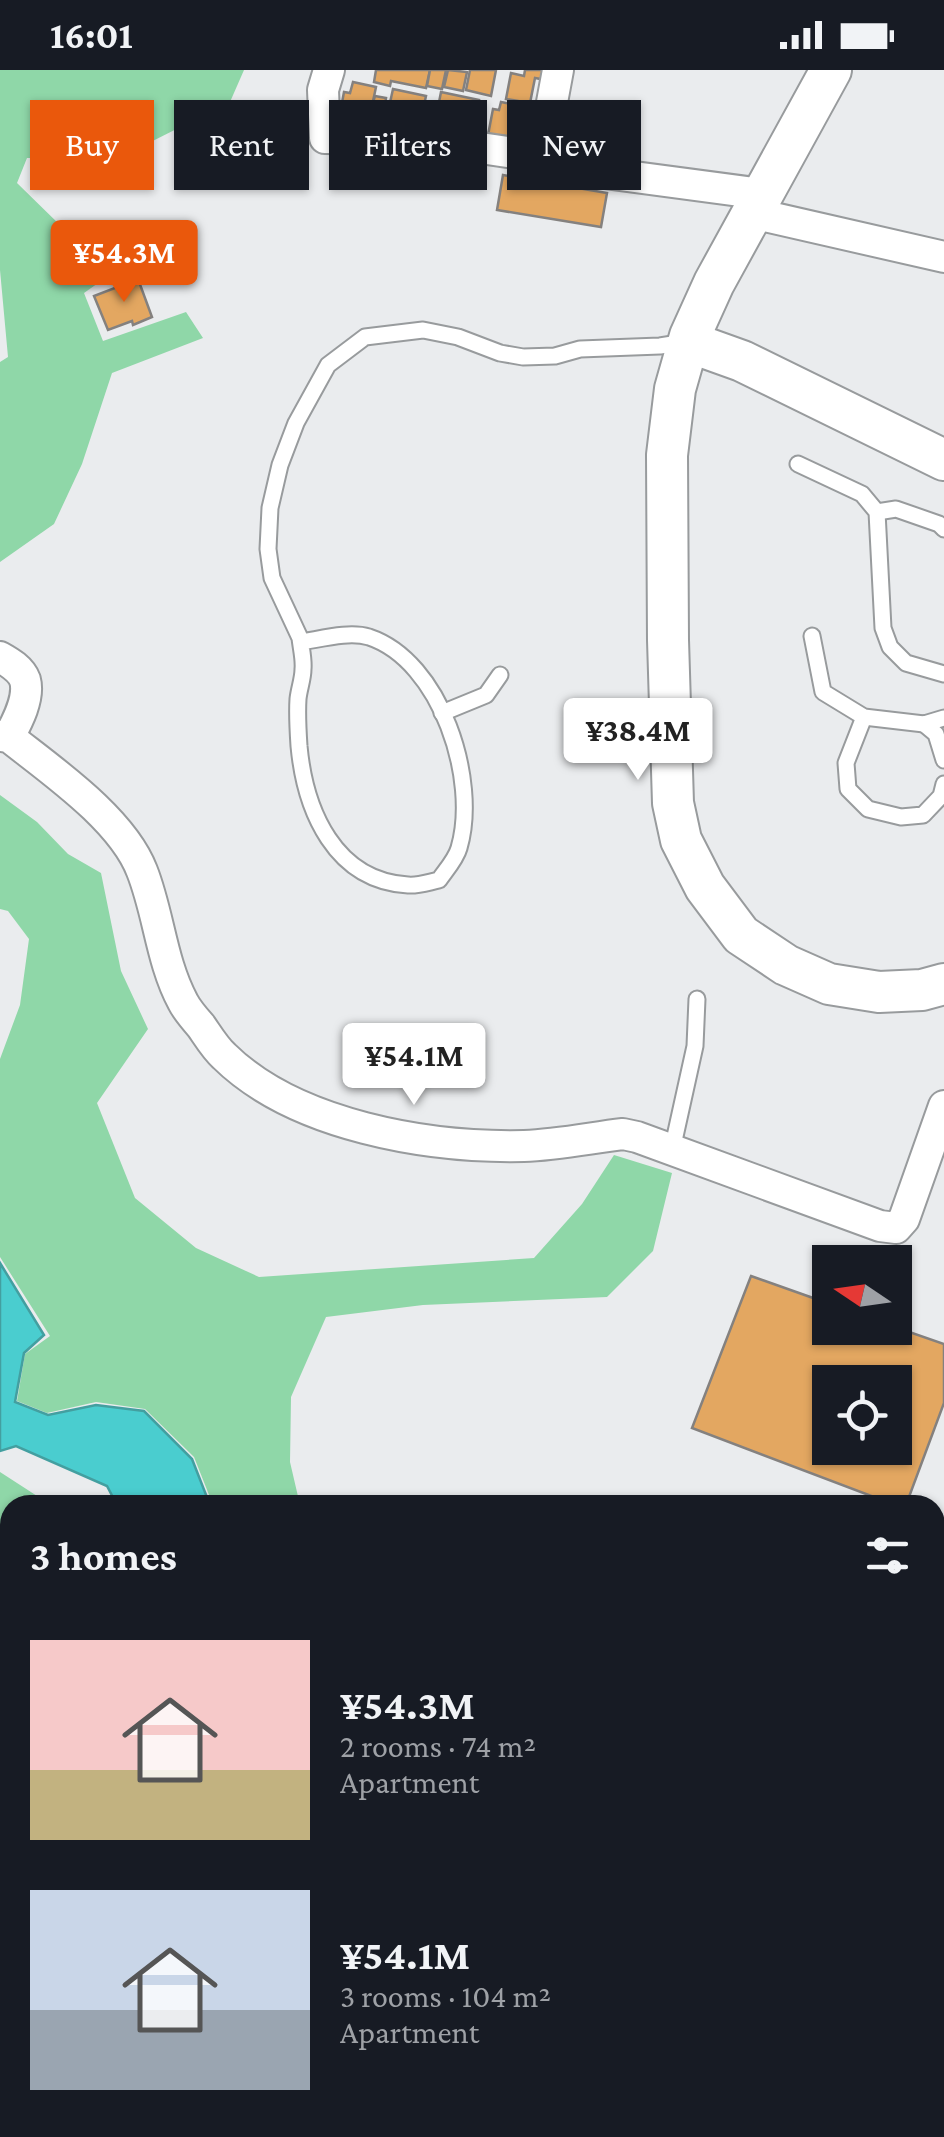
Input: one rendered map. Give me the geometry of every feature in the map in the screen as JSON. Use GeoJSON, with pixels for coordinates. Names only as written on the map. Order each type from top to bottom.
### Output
{"type":"FeatureCollection","features":[{"type":"Feature","properties":{"kind":"street"},"geometry":{"type":"LineString","coordinates":[[329,70],[323,90],[326,138],[426,140],[507,152]]}},
{"type":"Feature","properties":{"kind":"street"},"geometry":{"type":"LineString","coordinates":[[552,100],[558,70]]}},
{"type":"Feature","properties":{"kind":"street"},"geometry":{"type":"LineString","coordinates":[[830,70],[714,283],[689,342],[675,389],[667,454],[674,803],[681,840],[705,888],[741,935],[786,965],[828,984],[878,992],[922,990],[944,984]]}},
{"type":"Feature","properties":{"kind":"street"},"geometry":{"type":"LineString","coordinates":[[641,182],[757,204],[944,257]]}},
{"type":"Feature","properties":{"kind":"street"},"geometry":{"type":"LineString","coordinates":[[689,342],[742,361],[944,460]]}},
{"type":"Feature","properties":{"kind":"street"},"geometry":{"type":"LineString","coordinates":[[0,658],[14,665],[25,680],[24,702],[17,722],[5,737],[79,792],[114,826],[141,866],[158,919],[168,971],[184,1005],[223,1056],[268,1090],[377,1133],[444,1143],[526,1146],[623,1134],[880,1226],[896,1228],[904,1219],[944,1106]]}},
{"type":"Feature","properties":{"kind":"lane"},"geometry":{"type":"LineString","coordinates":[[301,642],[365,635],[392,646],[437,700],[452,734],[463,780],[464,814],[458,851],[439,880],[411,886],[380,880],[354,869],[320,824],[307,790],[299,746],[298,698],[304,667],[301,642],[272,578],[268,549],[270,508],[280,465],[296,423],[328,365],[366,337],[423,330],[523,357],[689,342]]}},
{"type":"Feature","properties":{"kind":"lane"},"geometry":{"type":"LineString","coordinates":[[798,464],[862,494],[877,512],[883,628],[890,648],[906,663],[944,674]]}},
{"type":"Feature","properties":{"kind":"lane"},"geometry":{"type":"LineString","coordinates":[[877,512],[896,509],[944,528]]}},
{"type":"Feature","properties":{"kind":"lane"},"geometry":{"type":"LineString","coordinates":[[812,636],[823,692],[864,717],[924,724],[944,718]]}},
{"type":"Feature","properties":{"kind":"lane"},"geometry":{"type":"LineString","coordinates":[[442,713],[486,695],[500,675]]}},
{"type":"Feature","properties":{"kind":"lane"},"geometry":{"type":"LineString","coordinates":[[864,717],[846,762],[848,789],[868,809],[901,817],[923,815],[941,796],[944,784]]}},
{"type":"Feature","properties":{"kind":"lane"},"geometry":{"type":"LineString","coordinates":[[924,724],[936,734],[944,760]]}},
{"type":"Feature","properties":{"kind":"lane"},"geometry":{"type":"LineString","coordinates":[[672,1150],[696,1046],[697,999]]}},
{"type":"Feature","properties":{"kind":"green space"},"geometry":{"type":"Polygon","coordinates":[[[0,70],[244,70],[231,100],[174,100],[174,130],[154,140],[154,100],[30,100],[30,158],[17,183],[63,228],[84,228],[101,281],[84,293],[103,341],[186,312],[203,338],[112,373],[82,464],[54,524],[0,562],[0,362],[8,357],[0,270],[0,70]]]}},
{"type":"Feature","properties":{"kind":"green space"},"geometry":{"type":"Polygon","coordinates":[[[0,795],[37,822],[68,854],[101,873],[121,971],[148,1029],[97,1103],[135,1198],[196,1248],[259,1277],[534,1258],[582,1204],[614,1155],[672,1173],[653,1251],[607,1297],[423,1305],[326,1317],[291,1397],[290,1462],[298,1495],[209,1495],[194,1457],[145,1409],[96,1402],[47,1413],[17,1401],[25,1354],[50,1336],[0,1257],[0,1059],[20,1005],[29,939],[8,911],[0,909],[0,795]]]}},
{"type":"Feature","properties":{"kind":"green space"},"geometry":{"type":"Polygon","coordinates":[[[0,1472],[36,1495],[0,1495],[0,1472]]]}},
{"type":"Feature","properties":{"kind":"water"},"geometry":{"type":"Polygon","coordinates":[[[0,1263],[44,1335],[24,1353],[15,1402],[48,1415],[96,1405],[144,1411],[192,1459],[206,1495],[112,1495],[107,1486],[16,1446],[0,1451],[0,1263]]]}},
{"type":"Feature","properties":{"kind":"building"},"geometry":{"type":"Polygon","coordinates":[[[376,70],[430,70],[426,88],[374,82],[376,70]]]}},
{"type":"Feature","properties":{"kind":"building"},"geometry":{"type":"Polygon","coordinates":[[[430,70],[446,70],[442,89],[427,86],[430,70]]]}},
{"type":"Feature","properties":{"kind":"building"},"geometry":{"type":"Polygon","coordinates":[[[448,70],[467,72],[463,91],[444,87],[448,70]]]}},
{"type":"Feature","properties":{"kind":"building"},"geometry":{"type":"Polygon","coordinates":[[[470,70],[496,70],[491,96],[466,90],[470,70]]]}},
{"type":"Feature","properties":{"kind":"building"},"geometry":{"type":"Polygon","coordinates":[[[525,70],[549,70],[546,80],[535,78],[531,100],[506,99],[511,73],[524,76],[525,70]]]}},
{"type":"Feature","properties":{"kind":"building"},"geometry":{"type":"Polygon","coordinates":[[[353,82],[376,87],[373,100],[343,100],[344,92],[350,93],[353,82]]]}},
{"type":"Feature","properties":{"kind":"building"},"geometry":{"type":"Polygon","coordinates":[[[393,89],[426,96],[425,100],[391,100],[393,89]]]}},
{"type":"Feature","properties":{"kind":"building"},"geometry":{"type":"Polygon","coordinates":[[[441,92],[479,100],[439,100],[441,92]]]}},
{"type":"Feature","properties":{"kind":"building"},"geometry":{"type":"Polygon","coordinates":[[[501,102],[507,103],[507,139],[488,135],[493,109],[499,110],[501,102]]]}},
{"type":"Feature","properties":{"kind":"building"},"geometry":{"type":"Polygon","coordinates":[[[503,175],[507,176],[507,190],[607,193],[601,227],[497,210],[503,175]]]}},
{"type":"Feature","properties":{"kind":"building"},"geometry":{"type":"Polygon","coordinates":[[[130,227],[142,250],[138,251],[144,272],[113,282],[101,243],[109,241],[107,234],[130,227]]]}},
{"type":"Feature","properties":{"kind":"building"},"geometry":{"type":"Polygon","coordinates":[[[157,269],[159,276],[140,282],[138,276],[157,269]]]}},
{"type":"Feature","properties":{"kind":"building"},"geometry":{"type":"Polygon","coordinates":[[[138,279],[152,317],[108,330],[94,296],[138,279]]]}},
{"type":"Feature","properties":{"kind":"building"},"geometry":{"type":"Polygon","coordinates":[[[751,1276],[812,1298],[812,1345],[912,1345],[912,1333],[944,1344],[944,1403],[910,1495],[869,1495],[692,1428],[751,1276]]]}}]}
